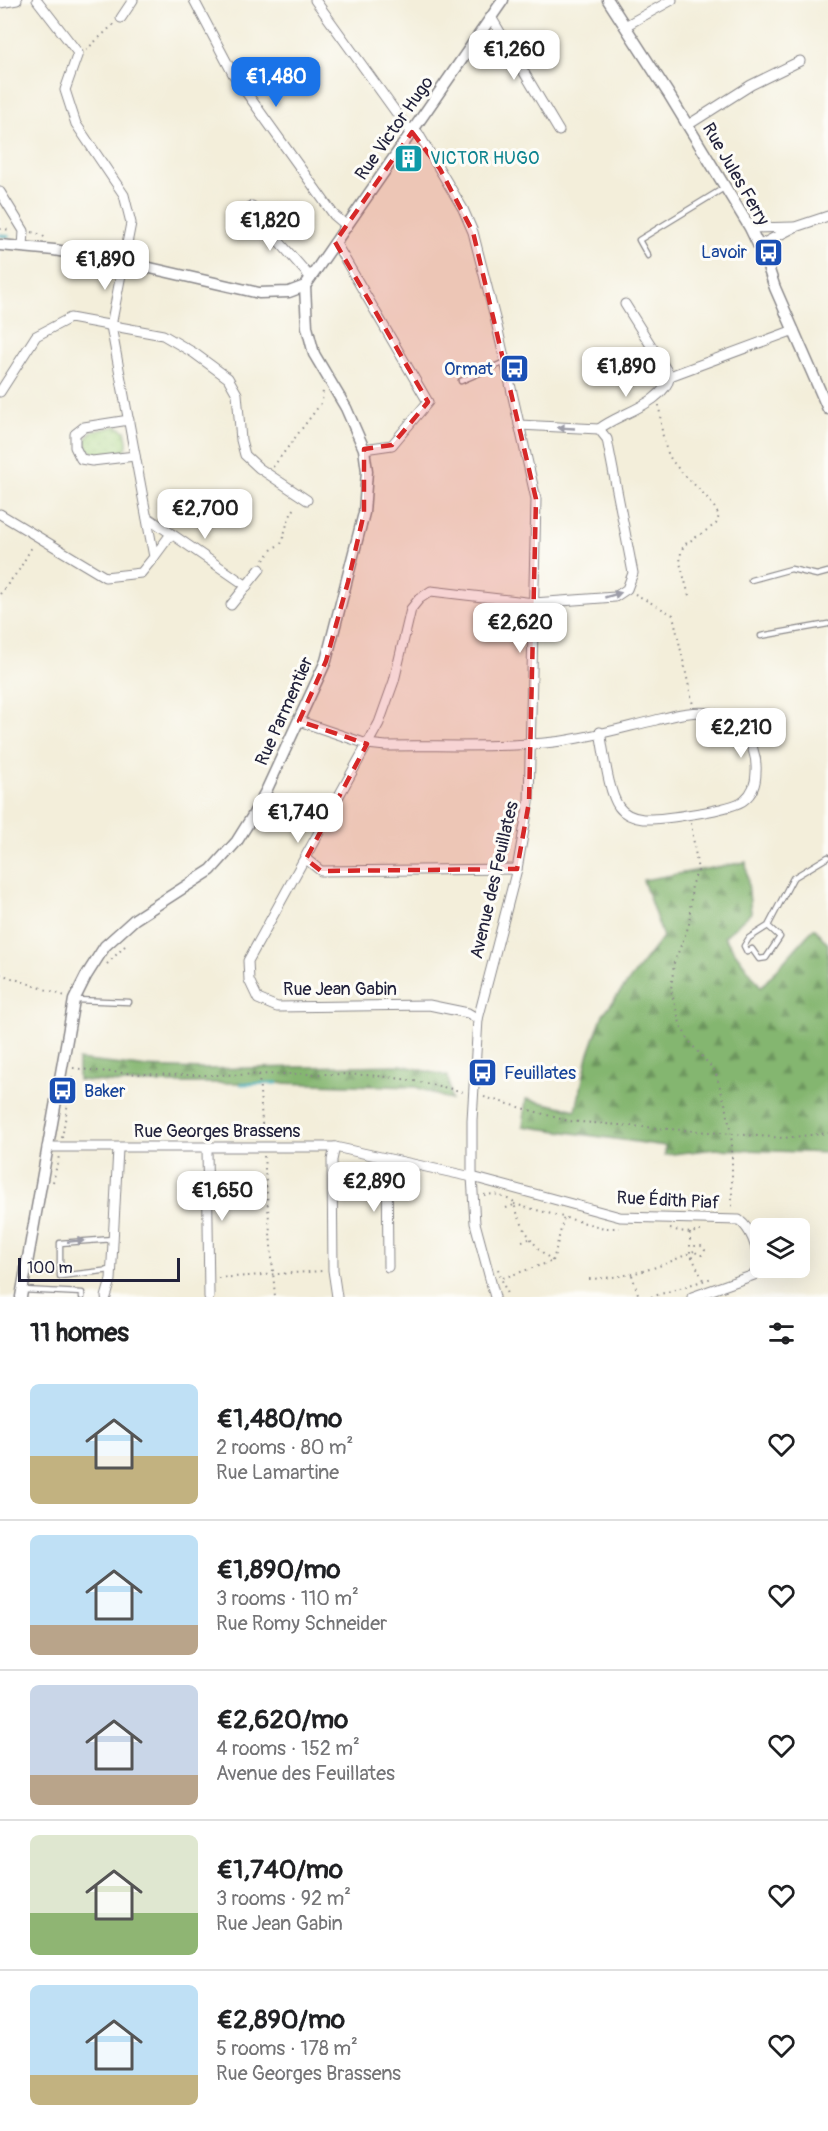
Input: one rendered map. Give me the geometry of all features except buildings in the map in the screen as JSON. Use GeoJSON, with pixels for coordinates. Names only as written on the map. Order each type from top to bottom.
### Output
{"type":"FeatureCollection","features":[{"type":"Feature","properties":{"kind":"street"},"geometry":{"type":"LineString","coordinates":[[37,0],[78,53],[65,90],[76,124],[124,195],[131,223],[111,326],[154,557]]}},
{"type":"Feature","properties":{"kind":"street"},"geometry":{"type":"LineString","coordinates":[[121,18],[133,0]]}},
{"type":"Feature","properties":{"kind":"street"},"geometry":{"type":"LineString","coordinates":[[194,0],[233,74],[334,215],[347,226]]}},
{"type":"Feature","properties":{"kind":"street","name":"Avenue des Feuillates"},"geometry":{"type":"LineString","coordinates":[[315,0],[412,132],[418,133],[463,209],[473,232],[486,278],[536,499],[529,802],[517,869],[478,1019],[474,1094],[472,1177],[475,1223],[495,1297]]}},
{"type":"Feature","properties":{"kind":"street","name":"Rue Victor Hugo"},"geometry":{"type":"LineString","coordinates":[[308,282],[503,0]]}},
{"type":"Feature","properties":{"kind":"street","name":"Rue Jules Ferry"},"geometry":{"type":"LineString","coordinates":[[608,0],[688,125],[750,228],[828,409]]}},
{"type":"Feature","properties":{"kind":"street"},"geometry":{"type":"LineString","coordinates":[[625,26],[672,0]]}},
{"type":"Feature","properties":{"kind":"street"},"geometry":{"type":"LineString","coordinates":[[491,17],[559,131]]}},
{"type":"Feature","properties":{"kind":"street"},"geometry":{"type":"LineString","coordinates":[[688,125],[751,85],[801,61]]}},
{"type":"Feature","properties":{"kind":"street"},"geometry":{"type":"LineString","coordinates":[[0,192],[24,231],[23,247]]}},
{"type":"Feature","properties":{"kind":"street"},"geometry":{"type":"LineString","coordinates":[[0,245],[44,249],[124,262],[259,293],[289,292],[308,282],[252,206]]}},
{"type":"Feature","properties":{"kind":"street"},"geometry":{"type":"LineString","coordinates":[[758,246],[795,227],[828,216]]}},
{"type":"Feature","properties":{"kind":"street"},"geometry":{"type":"LineString","coordinates":[[750,228],[795,227]]}},
{"type":"Feature","properties":{"kind":"street"},"geometry":{"type":"LineString","coordinates":[[335,242],[428,402],[392,445],[364,448]]}},
{"type":"Feature","properties":{"kind":"street","name":"Rue Parmentier"},"geometry":{"type":"LineString","coordinates":[[21,1294],[74,1000],[105,946],[135,920],[211,870],[225,857],[252,817],[326,662],[364,513],[367,471],[364,448],[346,408],[315,354],[307,327],[308,282]]}},
{"type":"Feature","properties":{"kind":"street"},"geometry":{"type":"LineString","coordinates":[[519,425],[599,429],[657,396],[668,384],[670,376],[625,304]]}},
{"type":"Feature","properties":{"kind":"street"},"geometry":{"type":"LineString","coordinates":[[0,392],[36,336],[70,318],[163,335],[194,353],[228,378],[237,394],[245,454],[268,474],[307,500]]}},
{"type":"Feature","properties":{"kind":"street"},"geometry":{"type":"LineString","coordinates":[[670,376],[794,330]]}},
{"type":"Feature","properties":{"kind":"street"},"geometry":{"type":"LineString","coordinates":[[129,420],[84,428],[75,434],[75,447],[81,459],[92,462],[135,456]]}},
{"type":"Feature","properties":{"kind":"street"},"geometry":{"type":"LineString","coordinates":[[599,429],[607,439],[633,573],[627,589]]}},
{"type":"Feature","properties":{"kind":"street"},"geometry":{"type":"LineString","coordinates":[[0,514],[105,577],[141,573],[171,534]]}},
{"type":"Feature","properties":{"kind":"street"},"geometry":{"type":"LineString","coordinates":[[147,517],[247,586]]}},
{"type":"Feature","properties":{"kind":"street"},"geometry":{"type":"LineString","coordinates":[[231,605],[260,569]]}},
{"type":"Feature","properties":{"kind":"street","name":"Rue Jean Gabin"},"geometry":{"type":"LineString","coordinates":[[478,1019],[468,1013],[429,1005],[277,1007],[258,999],[249,980],[248,961],[379,723],[390,691],[411,609],[419,599],[431,591],[534,603],[615,597],[627,589]]}},
{"type":"Feature","properties":{"kind":"street"},"geometry":{"type":"LineString","coordinates":[[299,721],[367,744],[386,746],[531,744],[556,742],[600,732],[695,713],[710,713],[736,724],[751,745],[757,769],[755,783],[743,802],[730,807],[644,819],[629,816],[619,807],[612,790],[600,732]]}},
{"type":"Feature","properties":{"kind":"street"},"geometry":{"type":"LineString","coordinates":[[306,859],[321,872],[517,869]]}},
{"type":"Feature","properties":{"kind":"street","name":"Rue Georges Brassens"},"geometry":{"type":"LineString","coordinates":[[47,1147],[118,1149],[335,1147],[472,1177]]}},
{"type":"Feature","properties":{"kind":"street"},"geometry":{"type":"LineString","coordinates":[[335,1147],[332,1160],[333,1270],[337,1297]]}},
{"type":"Feature","properties":{"kind":"street"},"geometry":{"type":"LineString","coordinates":[[207,1148],[209,1297]]}},
{"type":"Feature","properties":{"kind":"street"},"geometry":{"type":"LineString","coordinates":[[106,1297],[111,1270],[118,1149]]}},
{"type":"Feature","properties":{"kind":"street"},"geometry":{"type":"LineString","coordinates":[[387,1158],[387,1267]]}},
{"type":"Feature","properties":{"kind":"street","name":"Rue Édith Piaf"},"geometry":{"type":"LineString","coordinates":[[472,1177],[620,1217],[739,1220],[753,1239],[760,1264],[754,1275],[692,1297]]}},
{"type":"Feature","properties":{"kind":"lane"},"geometry":{"type":"LineString","coordinates":[[648,256],[639,240],[726,187]]}},
{"type":"Feature","properties":{"kind":"lane"},"geometry":{"type":"LineString","coordinates":[[461,381],[505,362]]}},
{"type":"Feature","properties":{"kind":"lane"},"geometry":{"type":"LineString","coordinates":[[751,580],[791,569],[818,575],[828,572]]}},
{"type":"Feature","properties":{"kind":"lane"},"geometry":{"type":"LineString","coordinates":[[761,636],[828,624]]}},
{"type":"Feature","properties":{"kind":"lane"},"geometry":{"type":"LineString","coordinates":[[768,926],[780,937],[766,958],[759,958],[752,949],[747,952],[744,946],[749,938],[768,926],[793,878],[828,857]]}},
{"type":"Feature","properties":{"kind":"lane"},"geometry":{"type":"LineString","coordinates":[[74,1000],[129,1002]]}},
{"type":"Feature","properties":{"kind":"lane"},"geometry":{"type":"LineString","coordinates":[[111,1270],[60,1276],[60,1243],[113,1239]]}},
{"type":"Feature","properties":{"kind":"lane"},"geometry":{"type":"LineString","coordinates":[[21,1294],[82,1293],[82,1297]]}},
{"type":"Feature","properties":{"kind":"path"},"geometry":{"type":"LineString","coordinates":[[78,53],[90,48],[121,18]]}},
{"type":"Feature","properties":{"kind":"path"},"geometry":{"type":"LineString","coordinates":[[268,474],[322,402],[324,388],[331,384]]}},
{"type":"Feature","properties":{"kind":"path"},"geometry":{"type":"LineString","coordinates":[[657,396],[663,437],[671,459],[714,505],[719,516],[716,524],[684,545],[681,552],[680,563],[690,599]]}},
{"type":"Feature","properties":{"kind":"path"},"geometry":{"type":"LineString","coordinates":[[260,569],[255,564],[264,560],[273,548],[281,544],[294,507],[307,500]]}},
{"type":"Feature","properties":{"kind":"path"},"geometry":{"type":"LineString","coordinates":[[0,594],[29,556],[36,536]]}},
{"type":"Feature","properties":{"kind":"path"},"geometry":{"type":"LineString","coordinates":[[627,589],[673,615],[695,713]]}},
{"type":"Feature","properties":{"kind":"path"},"geometry":{"type":"LineString","coordinates":[[690,814],[698,871],[692,883],[689,925],[674,963],[671,990],[681,1027],[692,1045],[715,1071],[727,1110],[730,1134],[732,1220]]}},
{"type":"Feature","properties":{"kind":"path"},"geometry":{"type":"LineString","coordinates":[[105,966],[125,946]]}},
{"type":"Feature","properties":{"kind":"path"},"geometry":{"type":"LineString","coordinates":[[0,974],[74,1000]]}},
{"type":"Feature","properties":{"kind":"path"},"geometry":{"type":"LineString","coordinates":[[62,1065],[149,1074],[366,1075],[425,1082],[568,1121],[784,1138],[828,1133]]}},
{"type":"Feature","properties":{"kind":"path"},"geometry":{"type":"LineString","coordinates":[[52,1189],[74,1068]]}},
{"type":"Feature","properties":{"kind":"path"},"geometry":{"type":"LineString","coordinates":[[259,1075],[275,1297]]}},
{"type":"Feature","properties":{"kind":"path"},"geometry":{"type":"LineString","coordinates":[[480,1200],[485,1193],[513,1201],[519,1219],[530,1239],[542,1253],[553,1261]]}},
{"type":"Feature","properties":{"kind":"path"},"geometry":{"type":"LineString","coordinates":[[506,1208],[514,1204],[604,1228],[626,1227]]}},
{"type":"Feature","properties":{"kind":"path"},"geometry":{"type":"LineString","coordinates":[[553,1261],[564,1217]]}},
{"type":"Feature","properties":{"kind":"path"},"geometry":{"type":"LineString","coordinates":[[667,1229],[690,1233],[712,1229]]}},
{"type":"Feature","properties":{"kind":"path"},"geometry":{"type":"LineString","coordinates":[[690,1233],[690,1253],[703,1281]]}},
{"type":"Feature","properties":{"kind":"path"},"geometry":{"type":"LineString","coordinates":[[522,1241],[530,1239]]}},
{"type":"Feature","properties":{"kind":"path"},"geometry":{"type":"LineString","coordinates":[[589,1279],[632,1275],[660,1267],[694,1251]]}},
{"type":"Feature","properties":{"kind":"path"},"geometry":{"type":"LineString","coordinates":[[495,1260],[508,1297]]}},
{"type":"Feature","properties":{"kind":"path"},"geometry":{"type":"LineString","coordinates":[[503,1278],[553,1261]]}},
{"type":"Feature","properties":{"kind":"path"},"geometry":{"type":"LineString","coordinates":[[209,1279],[333,1270]]}},
{"type":"Feature","properties":{"kind":"path"},"geometry":{"type":"LineString","coordinates":[[632,1275],[639,1297]]}},
{"type":"Feature","properties":{"kind":"path"},"geometry":{"type":"LineString","coordinates":[[651,1297],[713,1278]]}},
{"type":"Feature","properties":{"kind":"highlighted area"},"geometry":{"type":"Polygon","coordinates":[[[412,132],[440,169],[473,232],[536,499],[529,802],[517,869],[321,871],[306,859],[367,744],[299,721],[326,661],[348,582],[364,513],[364,449],[392,445],[428,402],[335,242],[412,132]]]}},
{"type":"Feature","properties":{"kind":"green space"},"geometry":{"type":"Polygon","coordinates":[[[117,426],[125,431],[127,439],[123,452],[95,454],[88,449],[86,440],[91,432],[117,426]]]}},
{"type":"Feature","properties":{"kind":"green space"},"geometry":{"type":"Polygon","coordinates":[[[746,862],[751,913],[724,937],[761,987],[814,928],[828,944],[828,1153],[715,1149],[665,1155],[665,1146],[523,1126],[526,1099],[576,1110],[588,1056],[603,1014],[663,937],[643,880],[746,862]]]}},
{"type":"Feature","properties":{"kind":"green space"},"geometry":{"type":"Polygon","coordinates":[[[78,1060],[141,1067],[204,1069],[401,1065],[448,1076],[451,1100],[416,1087],[277,1083],[121,1083],[78,1080],[78,1060]]]}},
{"type":"Feature","properties":{"kind":"waterway"},"geometry":{"type":"LineString","coordinates":[[0,235],[8,236]]}},
{"type":"Feature","properties":{"kind":"waterway"},"geometry":{"type":"LineString","coordinates":[[241,1084],[277,1083]]}},
{"type":"Feature","properties":{"kind":"place","name":"VICTOR HUGO"},"geometry":{"type":"Point","coordinates":[409,158]}},
{"type":"Feature","properties":{"kind":"place","name":"Lavoir"},"geometry":{"type":"Point","coordinates":[768,252]}},
{"type":"Feature","properties":{"kind":"place","name":"Ormat"},"geometry":{"type":"Point","coordinates":[514,369]}},
{"type":"Feature","properties":{"kind":"place","name":"Feuillates"},"geometry":{"type":"Point","coordinates":[483,1073]}},
{"type":"Feature","properties":{"kind":"place","name":"Baker"},"geometry":{"type":"Point","coordinates":[63,1091]}}]}
